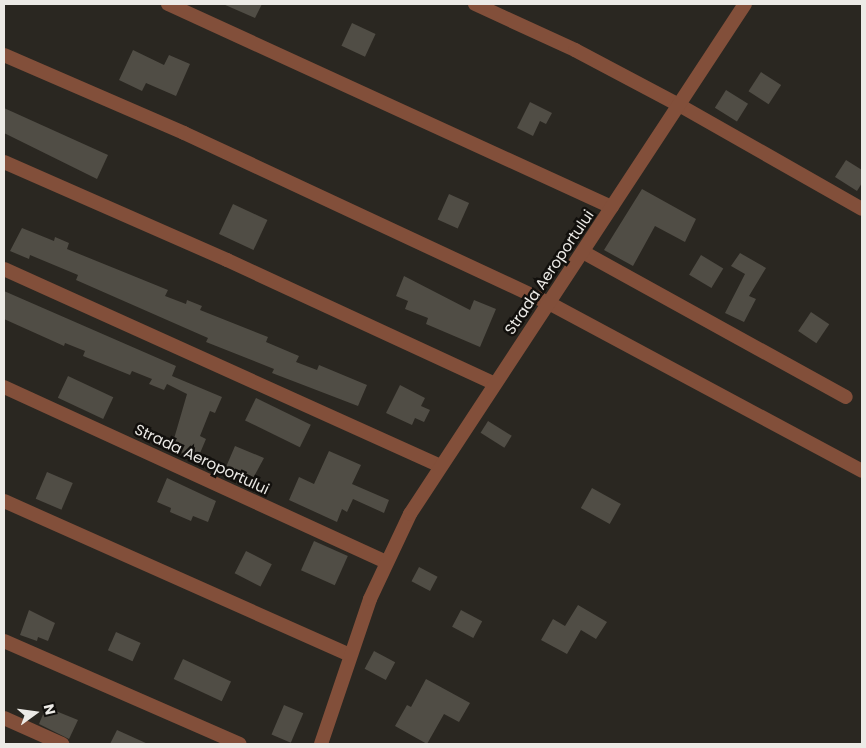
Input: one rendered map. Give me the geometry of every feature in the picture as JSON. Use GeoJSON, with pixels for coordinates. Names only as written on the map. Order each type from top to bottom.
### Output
{"type":"FeatureCollection","features":[{"type":"Feature","properties":{"kind":"street"},"geometry":{"type":"LineString","coordinates":[[168,4],[612,207]]}},
{"type":"Feature","properties":{"kind":"street"},"geometry":{"type":"LineString","coordinates":[[475,4],[575,50],[679,105],[862,209]]}},
{"type":"Feature","properties":{"kind":"street","name":"Strada Aeroportului"},"geometry":{"type":"LineString","coordinates":[[321,744],[350,654],[386,562],[440,466],[745,4]]}},
{"type":"Feature","properties":{"kind":"street"},"geometry":{"type":"LineString","coordinates":[[4,55],[184,133],[548,302],[862,471]]}},
{"type":"Feature","properties":{"kind":"street"},"geometry":{"type":"LineString","coordinates":[[4,162],[227,260],[495,384]]}},
{"type":"Feature","properties":{"kind":"street"},"geometry":{"type":"LineString","coordinates":[[583,252],[846,397]]}},
{"type":"Feature","properties":{"kind":"street"},"geometry":{"type":"LineString","coordinates":[[4,269],[440,466]]}},
{"type":"Feature","properties":{"kind":"street","name":"Strada Aeroportului"},"geometry":{"type":"LineString","coordinates":[[4,387],[386,562]]}},
{"type":"Feature","properties":{"kind":"street"},"geometry":{"type":"LineString","coordinates":[[4,501],[350,654]]}},
{"type":"Feature","properties":{"kind":"street"},"geometry":{"type":"LineString","coordinates":[[4,641],[240,744]]}},
{"type":"Feature","properties":{"kind":"street"},"geometry":{"type":"LineString","coordinates":[[4,718],[62,744]]}},
{"type":"Feature","properties":{"kind":"building"},"geometry":{"type":"Polygon","coordinates":[[[223,4],[262,4],[255,18],[223,4]]]}},
{"type":"Feature","properties":{"kind":"building"},"geometry":{"type":"Polygon","coordinates":[[[352,23],[376,34],[365,57],[341,46],[352,23]]]}},
{"type":"Feature","properties":{"kind":"building"},"geometry":{"type":"Polygon","coordinates":[[[133,50],[164,65],[169,55],[190,64],[176,96],[146,83],[142,91],[119,80],[133,50]]]}},
{"type":"Feature","properties":{"kind":"building"},"geometry":{"type":"Polygon","coordinates":[[[761,72],[781,85],[769,104],[748,91],[761,72]]]}},
{"type":"Feature","properties":{"kind":"building"},"geometry":{"type":"Polygon","coordinates":[[[726,90],[748,104],[737,122],[715,108],[726,90]]]}},
{"type":"Feature","properties":{"kind":"building"},"geometry":{"type":"Polygon","coordinates":[[[530,102],[552,113],[546,124],[540,121],[533,136],[517,128],[530,102]]]}},
{"type":"Feature","properties":{"kind":"building"},"geometry":{"type":"Polygon","coordinates":[[[4,108],[108,155],[97,179],[4,133],[4,108]]]}},
{"type":"Feature","properties":{"kind":"building"},"geometry":{"type":"Polygon","coordinates":[[[846,160],[862,170],[862,183],[857,191],[835,177],[846,160]]]}},
{"type":"Feature","properties":{"kind":"building"},"geometry":{"type":"Polygon","coordinates":[[[642,189],[696,219],[685,242],[655,226],[633,266],[604,250],[642,189]]]}},
{"type":"Feature","properties":{"kind":"building"},"geometry":{"type":"Polygon","coordinates":[[[449,194],[469,203],[458,229],[438,220],[449,194]]]}},
{"type":"Feature","properties":{"kind":"building"},"geometry":{"type":"Polygon","coordinates":[[[233,204],[267,220],[253,250],[219,234],[233,204]]]}},
{"type":"Feature","properties":{"kind":"building"},"geometry":{"type":"Polygon","coordinates":[[[22,228],[54,241],[55,237],[69,243],[67,249],[168,290],[165,296],[186,304],[187,300],[202,306],[200,310],[268,337],[266,342],[299,356],[296,362],[317,370],[319,365],[367,385],[358,406],[272,373],[274,369],[206,342],[208,338],[76,280],[78,275],[30,255],[29,259],[10,251],[22,228]]]}},
{"type":"Feature","properties":{"kind":"building"},"geometry":{"type":"Polygon","coordinates":[[[740,253],[766,268],[749,296],[756,299],[744,322],[725,313],[745,274],[731,266],[740,253]]]}},
{"type":"Feature","properties":{"kind":"building"},"geometry":{"type":"Polygon","coordinates":[[[701,255],[723,268],[711,288],[689,275],[701,255]]]}},
{"type":"Feature","properties":{"kind":"building"},"geometry":{"type":"Polygon","coordinates":[[[404,276],[470,310],[474,300],[496,309],[480,347],[426,324],[428,318],[405,309],[408,301],[396,296],[404,276]]]}},
{"type":"Feature","properties":{"kind":"building"},"geometry":{"type":"Polygon","coordinates":[[[4,291],[176,366],[172,376],[222,397],[215,413],[210,411],[200,436],[206,439],[198,458],[171,449],[187,394],[167,384],[164,390],[149,384],[152,379],[132,371],[130,375],[83,356],[85,351],[65,343],[64,346],[4,319],[4,291]]]}},
{"type":"Feature","properties":{"kind":"building"},"geometry":{"type":"Polygon","coordinates":[[[811,312],[829,324],[816,343],[798,331],[811,312]]]}},
{"type":"Feature","properties":{"kind":"building"},"geometry":{"type":"Polygon","coordinates":[[[68,376],[113,397],[103,419],[58,398],[68,376]]]}},
{"type":"Feature","properties":{"kind":"building"},"geometry":{"type":"Polygon","coordinates":[[[400,385],[425,398],[421,406],[430,410],[424,422],[415,418],[412,425],[386,413],[400,385]]]}},
{"type":"Feature","properties":{"kind":"building"},"geometry":{"type":"Polygon","coordinates":[[[256,398],[311,425],[300,447],[245,420],[256,398]]]}},
{"type":"Feature","properties":{"kind":"building"},"geometry":{"type":"Polygon","coordinates":[[[488,421],[512,436],[504,448],[481,433],[488,421]]]}},
{"type":"Feature","properties":{"kind":"building"},"geometry":{"type":"Polygon","coordinates":[[[235,446],[264,458],[250,484],[236,478],[239,472],[226,467],[235,446]]]}},
{"type":"Feature","properties":{"kind":"building"},"geometry":{"type":"Polygon","coordinates":[[[329,451],[361,465],[352,484],[389,500],[384,513],[353,499],[347,512],[342,509],[337,522],[289,500],[299,477],[314,484],[329,451]]]}},
{"type":"Feature","properties":{"kind":"building"},"geometry":{"type":"Polygon","coordinates":[[[47,472],[73,483],[61,510],[36,499],[47,472]]]}},
{"type":"Feature","properties":{"kind":"building"},"geometry":{"type":"Polygon","coordinates":[[[167,478],[216,501],[208,522],[193,516],[191,521],[170,512],[171,508],[157,502],[167,478]]]}},
{"type":"Feature","properties":{"kind":"building"},"geometry":{"type":"Polygon","coordinates":[[[592,488],[621,504],[610,524],[581,508],[592,488]]]}},
{"type":"Feature","properties":{"kind":"building"},"geometry":{"type":"Polygon","coordinates":[[[314,541],[348,556],[335,585],[301,570],[314,541]]]}},
{"type":"Feature","properties":{"kind":"building"},"geometry":{"type":"Polygon","coordinates":[[[246,551],[272,564],[260,586],[235,573],[246,551]]]}},
{"type":"Feature","properties":{"kind":"building"},"geometry":{"type":"Polygon","coordinates":[[[419,567],[438,577],[430,591],[411,581],[419,567]]]}},
{"type":"Feature","properties":{"kind":"building"},"geometry":{"type":"Polygon","coordinates":[[[578,605],[607,622],[596,639],[581,630],[567,654],[541,640],[553,619],[565,626],[578,605]]]}},
{"type":"Feature","properties":{"kind":"building"},"geometry":{"type":"Polygon","coordinates":[[[29,610],[55,623],[48,641],[38,637],[37,641],[20,635],[29,610]]]}},
{"type":"Feature","properties":{"kind":"building"},"geometry":{"type":"Polygon","coordinates":[[[461,610],[482,621],[473,638],[452,627],[461,610]]]}},
{"type":"Feature","properties":{"kind":"building"},"geometry":{"type":"Polygon","coordinates":[[[116,632],[141,643],[133,661],[108,650],[116,632]]]}},
{"type":"Feature","properties":{"kind":"building"},"geometry":{"type":"Polygon","coordinates":[[[374,651],[395,662],[386,680],[365,669],[374,651]]]}},
{"type":"Feature","properties":{"kind":"building"},"geometry":{"type":"Polygon","coordinates":[[[183,659],[231,681],[222,701],[174,679],[183,659]]]}},
{"type":"Feature","properties":{"kind":"building"},"geometry":{"type":"Polygon","coordinates":[[[426,679],[470,703],[459,722],[444,714],[427,744],[395,726],[407,705],[411,707],[426,679]]]}},
{"type":"Feature","properties":{"kind":"building"},"geometry":{"type":"Polygon","coordinates":[[[284,705],[303,713],[291,743],[271,734],[284,705]]]}},
{"type":"Feature","properties":{"kind":"building"},"geometry":{"type":"Polygon","coordinates":[[[46,707],[78,720],[69,739],[39,724],[46,707]]]}},
{"type":"Feature","properties":{"kind":"building"},"geometry":{"type":"Polygon","coordinates":[[[117,730],[148,744],[110,744],[117,730]]]}}]}
